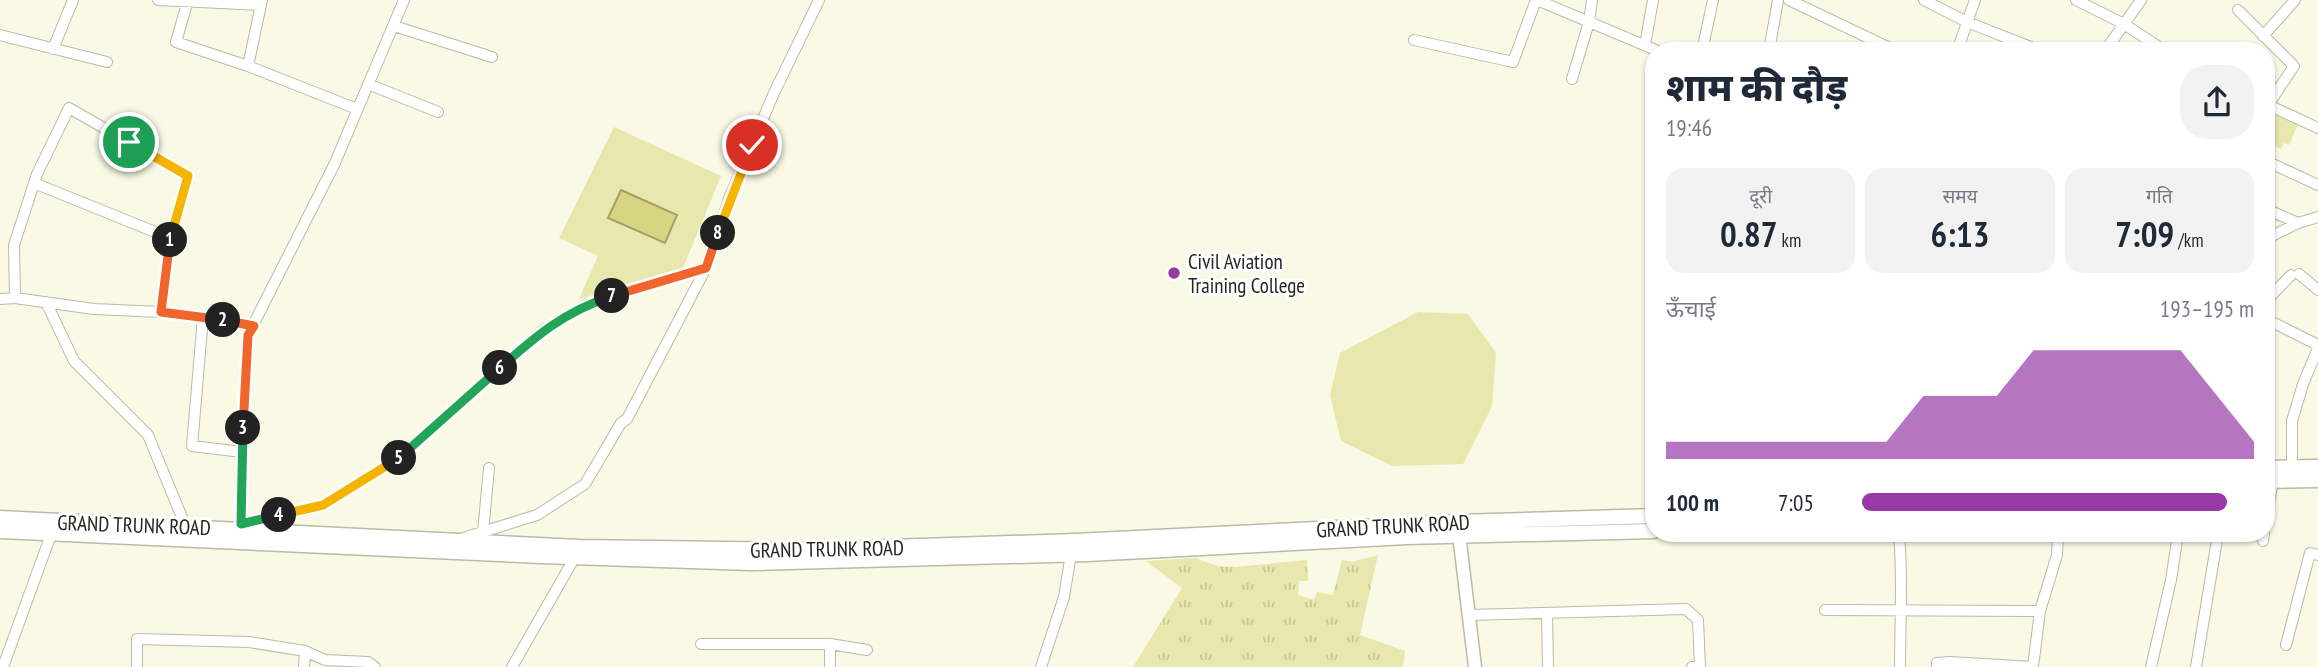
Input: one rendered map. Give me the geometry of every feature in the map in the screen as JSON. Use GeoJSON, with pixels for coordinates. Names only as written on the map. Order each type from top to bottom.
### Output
{"type":"FeatureCollection","features":[{"type":"Feature","properties":{"kind":"highway"},"geometry":{"type":"LineString","coordinates":[[2275,475],[2292,468],[2318,467]]}},
{"type":"Feature","properties":{"kind":"highway"},"geometry":{"type":"LineString","coordinates":[[2275,477],[2318,480]]}},
{"type":"Feature","properties":{"kind":"highway","name":"GRAND TRUNK ROAD"},"geometry":{"type":"LineString","coordinates":[[0,518],[53,527],[575,557],[751,563],[1071,554],[1645,517]]}},
{"type":"Feature","properties":{"kind":"highway","name":"GRAND TRUNK ROAD"},"geometry":{"type":"LineString","coordinates":[[0,531],[53,527],[238,526],[449,541],[694,550],[840,550],[1243,534],[1458,529],[1645,531]]}},
{"type":"Feature","properties":{"kind":"main road"},"geometry":{"type":"LineString","coordinates":[[1458,529],[1475,667]]}},
{"type":"Feature","properties":{"kind":"street"},"geometry":{"type":"LineString","coordinates":[[53,48],[73,0]]}},
{"type":"Feature","properties":{"kind":"street"},"geometry":{"type":"LineString","coordinates":[[158,0],[262,3],[248,66]]}},
{"type":"Feature","properties":{"kind":"street"},"geometry":{"type":"LineString","coordinates":[[404,0],[334,165],[248,335],[238,526],[323,505],[400,457],[543,330],[587,304],[706,268]]}},
{"type":"Feature","properties":{"kind":"street"},"geometry":{"type":"LineString","coordinates":[[449,541],[537,515],[586,484],[621,423],[627,419],[706,268],[730,196],[818,0]]}},
{"type":"Feature","properties":{"kind":"street"},"geometry":{"type":"LineString","coordinates":[[1414,40],[1513,62],[1536,0],[1645,45]]}},
{"type":"Feature","properties":{"kind":"street"},"geometry":{"type":"LineString","coordinates":[[1572,79],[1589,22],[1592,0]]}},
{"type":"Feature","properties":{"kind":"street"},"geometry":{"type":"LineString","coordinates":[[1646,42],[1653,0]]}},
{"type":"Feature","properties":{"kind":"street"},"geometry":{"type":"LineString","coordinates":[[1704,42],[1713,0]]}},
{"type":"Feature","properties":{"kind":"street"},"geometry":{"type":"LineString","coordinates":[[1771,42],[1778,0]]}},
{"type":"Feature","properties":{"kind":"street"},"geometry":{"type":"LineString","coordinates":[[1789,0],[1877,42]]}},
{"type":"Feature","properties":{"kind":"street"},"geometry":{"type":"LineString","coordinates":[[1924,0],[1967,22],[2019,42]]}},
{"type":"Feature","properties":{"kind":"street"},"geometry":{"type":"LineString","coordinates":[[1960,42],[1975,0]]}},
{"type":"Feature","properties":{"kind":"street"},"geometry":{"type":"LineString","coordinates":[[2076,0],[2124,24],[2151,42]]}},
{"type":"Feature","properties":{"kind":"street"},"geometry":{"type":"LineString","coordinates":[[2111,42],[2141,0]]}},
{"type":"Feature","properties":{"kind":"street"},"geometry":{"type":"LineString","coordinates":[[2263,36],[2295,0]]}},
{"type":"Feature","properties":{"kind":"street"},"geometry":{"type":"LineString","coordinates":[[188,1],[176,42],[248,66],[357,109]]}},
{"type":"Feature","properties":{"kind":"street"},"geometry":{"type":"LineString","coordinates":[[2238,10],[2269,42]]}},
{"type":"Feature","properties":{"kind":"street"},"geometry":{"type":"LineString","coordinates":[[394,26],[492,57]]}},
{"type":"Feature","properties":{"kind":"street"},"geometry":{"type":"LineString","coordinates":[[0,35],[107,62]]}},
{"type":"Feature","properties":{"kind":"street"},"geometry":{"type":"LineString","coordinates":[[2275,48],[2294,66],[2275,93]]}},
{"type":"Feature","properties":{"kind":"street"},"geometry":{"type":"LineString","coordinates":[[368,84],[438,112]]}},
{"type":"Feature","properties":{"kind":"street"},"geometry":{"type":"LineString","coordinates":[[15,298],[14,245],[34,183],[69,108],[188,176],[170,238],[161,312]]}},
{"type":"Feature","properties":{"kind":"street"},"geometry":{"type":"LineString","coordinates":[[2275,108],[2318,128]]}},
{"type":"Feature","properties":{"kind":"street"},"geometry":{"type":"LineString","coordinates":[[2275,165],[2318,185]]}},
{"type":"Feature","properties":{"kind":"street"},"geometry":{"type":"LineString","coordinates":[[34,183],[170,238]]}},
{"type":"Feature","properties":{"kind":"street"},"geometry":{"type":"LineString","coordinates":[[2275,213],[2298,223]]}},
{"type":"Feature","properties":{"kind":"street"},"geometry":{"type":"LineString","coordinates":[[2275,234],[2318,217]]}},
{"type":"Feature","properties":{"kind":"street"},"geometry":{"type":"LineString","coordinates":[[2275,293],[2295,274],[2318,289]]}},
{"type":"Feature","properties":{"kind":"street"},"geometry":{"type":"LineString","coordinates":[[0,299],[15,298],[94,309],[161,312],[254,326]]}},
{"type":"Feature","properties":{"kind":"street"},"geometry":{"type":"LineString","coordinates":[[46,302],[74,361],[148,435],[186,527]]}},
{"type":"Feature","properties":{"kind":"street"},"geometry":{"type":"LineString","coordinates":[[204,317],[192,446],[242,452]]}},
{"type":"Feature","properties":{"kind":"street"},"geometry":{"type":"LineString","coordinates":[[2275,324],[2318,346],[2292,421],[2292,468]]}},
{"type":"Feature","properties":{"kind":"street"},"geometry":{"type":"LineString","coordinates":[[483,533],[489,468]]}},
{"type":"Feature","properties":{"kind":"street"},"geometry":{"type":"LineString","coordinates":[[3,667],[53,527]]}},
{"type":"Feature","properties":{"kind":"street"},"geometry":{"type":"LineString","coordinates":[[1900,542],[1902,570],[1900,667]]}},
{"type":"Feature","properties":{"kind":"street"},"geometry":{"type":"LineString","coordinates":[[1937,667],[1937,663],[1950,662],[2033,667],[2040,611],[2057,555],[2058,542]]}},
{"type":"Feature","properties":{"kind":"street"},"geometry":{"type":"LineString","coordinates":[[2151,667],[2177,542]]}},
{"type":"Feature","properties":{"kind":"street"},"geometry":{"type":"LineString","coordinates":[[2196,667],[2217,542]]}},
{"type":"Feature","properties":{"kind":"street"},"geometry":{"type":"LineString","coordinates":[[2286,645],[2310,553],[2318,555]]}},
{"type":"Feature","properties":{"kind":"street"},"geometry":{"type":"LineString","coordinates":[[1041,667],[1056,626],[1071,554]]}},
{"type":"Feature","properties":{"kind":"street"},"geometry":{"type":"LineString","coordinates":[[512,667],[575,557]]}},
{"type":"Feature","properties":{"kind":"street"},"geometry":{"type":"LineString","coordinates":[[1468,615],[1686,609],[1698,620],[1700,667],[1692,667]]}},
{"type":"Feature","properties":{"kind":"street"},"geometry":{"type":"LineString","coordinates":[[1825,610],[2040,611]]}},
{"type":"Feature","properties":{"kind":"street"},"geometry":{"type":"LineString","coordinates":[[1547,613],[1548,667]]}},
{"type":"Feature","properties":{"kind":"street"},"geometry":{"type":"LineString","coordinates":[[137,667],[137,639],[249,642],[305,651],[325,660],[368,662],[375,667]]}},
{"type":"Feature","properties":{"kind":"street"},"geometry":{"type":"LineString","coordinates":[[701,644],[830,644],[867,650]]}},
{"type":"Feature","properties":{"kind":"street"},"geometry":{"type":"LineString","coordinates":[[830,644],[830,667]]}},
{"type":"Feature","properties":{"kind":"street"},"geometry":{"type":"LineString","coordinates":[[304,667],[305,651]]}},
{"type":"Feature","properties":{"kind":"green space"},"geometry":{"type":"Polygon","coordinates":[[[2277,113],[2299,122],[2289,145],[2284,143],[2281,149],[2275,147],[2277,113]]]}},
{"type":"Feature","properties":{"kind":"green space"},"geometry":{"type":"Polygon","coordinates":[[[614,127],[721,176],[683,268],[579,299],[598,256],[559,238],[614,127]]]}},
{"type":"Feature","properties":{"kind":"green space"},"geometry":{"type":"Polygon","coordinates":[[[1418,312],[1468,314],[1496,353],[1492,406],[1463,464],[1392,466],[1341,441],[1330,395],[1340,353],[1418,312]]]}},
{"type":"Feature","properties":{"kind":"green space"},"geometry":{"type":"Polygon","coordinates":[[[1378,555],[1360,635],[1405,651],[1403,667],[1133,667],[1182,588],[1146,561],[1195,558],[1217,566],[1235,567],[1307,560],[1308,581],[1299,581],[1298,595],[1314,600],[1317,592],[1333,595],[1342,560],[1352,562],[1378,555]]]}},
{"type":"Feature","properties":{"kind":"shaded area"},"geometry":{"type":"Polygon","coordinates":[[[621,190],[677,215],[665,243],[608,218],[621,190]]]}},
{"type":"Feature","properties":{"kind":"place","name":"Civil Aviation Training College"},"geometry":{"type":"Point","coordinates":[1174,273]}},
{"type":"Feature","properties":{"kind":"route"},"geometry":{"type":"LineString","coordinates":[[129,142],[188,176],[170,238],[161,312],[254,326],[248,335],[241,524],[323,505],[400,457],[543,330],[587,304],[706,268],[730,196],[752,145]]}}]}
